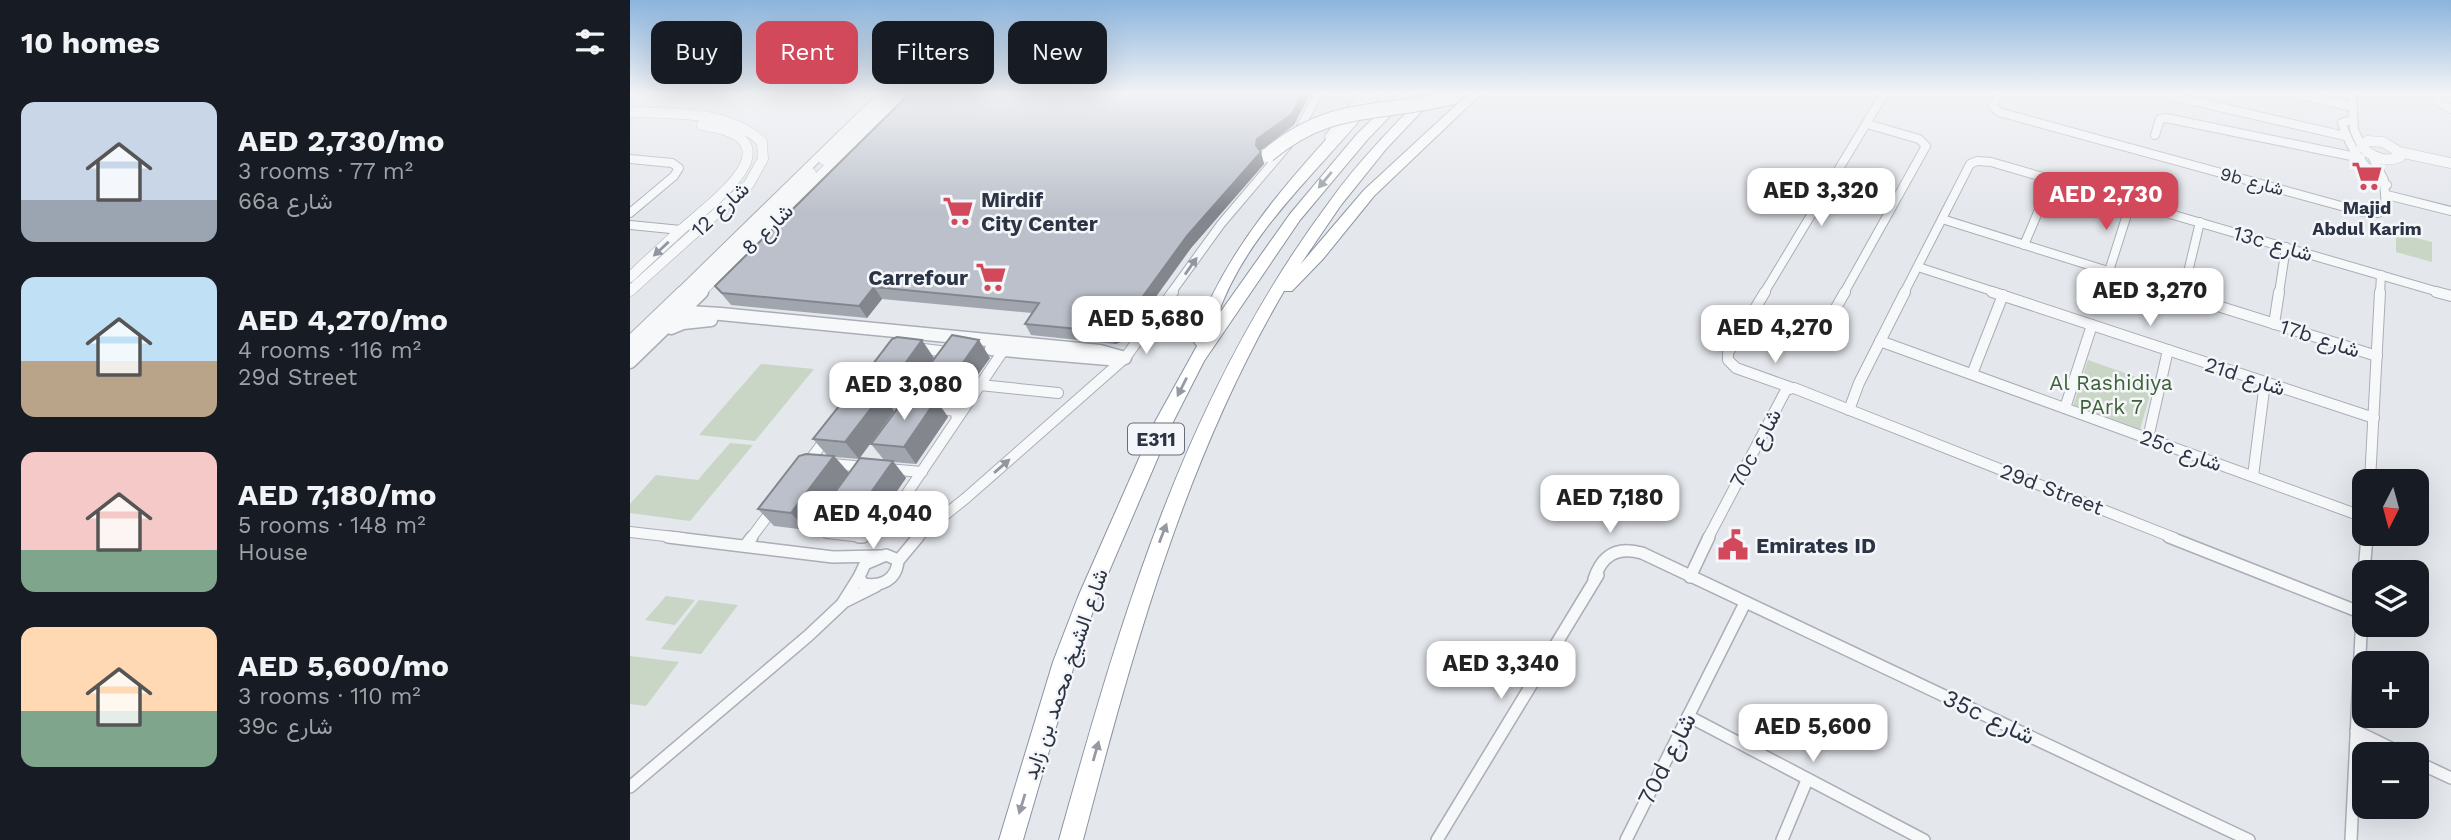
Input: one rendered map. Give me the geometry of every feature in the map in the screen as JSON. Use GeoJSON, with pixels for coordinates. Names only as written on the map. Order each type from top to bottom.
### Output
{"type":"FeatureCollection","features":[{"type":"Feature","properties":{"kind":"highway"},"geometry":{"type":"LineString","coordinates":[[1268,155],[1295,133]]}},
{"type":"Feature","properties":{"kind":"highway"},"geometry":{"type":"LineString","coordinates":[[1197,358],[1212,310],[1235,266],[1315,158],[1338,133]]}},
{"type":"Feature","properties":{"kind":"highway","name":"شارع الشيخ محمد بن زايد"},"geometry":{"type":"LineString","coordinates":[[1011,840],[1065,662],[1088,597],[1165,420],[1197,358],[1295,217],[1366,133]]}},
{"type":"Feature","properties":{"kind":"highway","name":"E311"},"geometry":{"type":"LineString","coordinates":[[1071,840],[1121,659],[1161,538],[1208,422],[1271,300],[1306,243],[1342,193],[1394,133]]}},
{"type":"Feature","properties":{"kind":"highway"},"geometry":{"type":"LineString","coordinates":[[1271,300],[1311,264],[1369,193],[1433,133]]}},
{"type":"Feature","properties":{"kind":"street","name":"شارع 12"},"geometry":{"type":"LineString","coordinates":[[630,283],[634,273],[729,189],[743,172],[750,155],[745,143],[731,133]]}},
{"type":"Feature","properties":{"kind":"street","name":"شارع 12"},"geometry":{"type":"LineString","coordinates":[[630,291],[743,190],[760,169],[764,156],[761,139],[755,133]]}},
{"type":"Feature","properties":{"kind":"street"},"geometry":{"type":"LineString","coordinates":[[630,341],[843,133]]}},
{"type":"Feature","properties":{"kind":"street","name":"شارع 8"},"geometry":{"type":"LineString","coordinates":[[630,349],[851,133]]}},
{"type":"Feature","properties":{"kind":"street","name":"شارع 8"},"geometry":{"type":"LineString","coordinates":[[630,362],[662,334],[864,133]]}},
{"type":"Feature","properties":{"kind":"street"},"geometry":{"type":"LineString","coordinates":[[630,787],[775,665],[842,604],[893,576],[898,568],[898,561],[916,538],[977,489],[1124,359],[1221,224],[1297,133]]}},
{"type":"Feature","properties":{"kind":"street"},"geometry":{"type":"LineString","coordinates":[[1315,158],[1332,133]]}},
{"type":"Feature","properties":{"kind":"street"},"geometry":{"type":"LineString","coordinates":[[1862,133],[1751,319],[1802,338],[1821,334],[1926,146],[1916,138],[1899,133]]}},
{"type":"Feature","properties":{"kind":"street","name":"9b شارع"},"geometry":{"type":"LineString","coordinates":[[2076,133],[2368,213],[2384,211],[2387,190]]}},
{"type":"Feature","properties":{"kind":"street"},"geometry":{"type":"LineString","coordinates":[[2240,133],[2361,158]]}},
{"type":"Feature","properties":{"kind":"street"},"geometry":{"type":"LineString","coordinates":[[2334,133],[2346,136],[2387,190],[2451,211]]}},
{"type":"Feature","properties":{"kind":"street"},"geometry":{"type":"LineString","coordinates":[[2355,133],[2383,171],[2387,190]]}},
{"type":"Feature","properties":{"kind":"street"},"geometry":{"type":"LineString","coordinates":[[2365,133],[2374,141]]}},
{"type":"Feature","properties":{"kind":"street"},"geometry":{"type":"LineString","coordinates":[[2361,145],[2374,141],[2391,146],[2397,156]]}},
{"type":"Feature","properties":{"kind":"street"},"geometry":{"type":"LineString","coordinates":[[2372,156],[2397,156],[2451,165]]}},
{"type":"Feature","properties":{"kind":"street"},"geometry":{"type":"LineString","coordinates":[[2383,171],[2397,156]]}},
{"type":"Feature","properties":{"kind":"street"},"geometry":{"type":"LineString","coordinates":[[630,159],[672,163],[678,168],[674,176],[630,214]]}},
{"type":"Feature","properties":{"kind":"street","name":"13c شارع"},"geometry":{"type":"LineString","coordinates":[[1942,219],[1970,164],[1975,161],[1991,162],[2451,296]]}},
{"type":"Feature","properties":{"kind":"street"},"geometry":{"type":"LineString","coordinates":[[2024,245],[2052,180]]}},
{"type":"Feature","properties":{"kind":"street"},"geometry":{"type":"LineString","coordinates":[[780,216],[777,212],[789,195]]}},
{"type":"Feature","properties":{"kind":"street"},"geometry":{"type":"LineString","coordinates":[[2109,271],[2132,202]]}},
{"type":"Feature","properties":{"kind":"street"},"geometry":{"type":"LineString","coordinates":[[1846,409],[1942,219]]}},
{"type":"Feature","properties":{"kind":"street","name":"17b شارع"},"geometry":{"type":"LineString","coordinates":[[1942,219],[2377,356]]}},
{"type":"Feature","properties":{"kind":"street"},"geometry":{"type":"LineString","coordinates":[[2183,295],[2200,222]]}},
{"type":"Feature","properties":{"kind":"street"},"geometry":{"type":"LineString","coordinates":[[630,225],[681,230]]}},
{"type":"Feature","properties":{"kind":"street"},"geometry":{"type":"LineString","coordinates":[[2274,324],[2286,247]]}},
{"type":"Feature","properties":{"kind":"street","name":"21d شارع"},"geometry":{"type":"LineString","coordinates":[[1918,267],[2374,418]]}},
{"type":"Feature","properties":{"kind":"street"},"geometry":{"type":"LineString","coordinates":[[683,312],[684,304],[713,275],[715,268]]}},
{"type":"Feature","properties":{"kind":"street"},"geometry":{"type":"LineString","coordinates":[[2371,469],[2381,275]]}},
{"type":"Feature","properties":{"kind":"street"},"geometry":{"type":"LineString","coordinates":[[704,292],[700,307],[720,317]]}},
{"type":"Feature","properties":{"kind":"street"},"geometry":{"type":"LineString","coordinates":[[1972,374],[2004,295]]}},
{"type":"Feature","properties":{"kind":"street"},"geometry":{"type":"LineString","coordinates":[[683,312],[688,316],[901,332],[1107,352],[1124,359]]}},
{"type":"Feature","properties":{"kind":"street"},"geometry":{"type":"LineString","coordinates":[[664,318],[683,312]]}},
{"type":"Feature","properties":{"kind":"street"},"geometry":{"type":"LineString","coordinates":[[662,334],[683,323],[720,317],[1003,351],[1109,361],[1124,359]]}},
{"type":"Feature","properties":{"kind":"street","name":"29d Street"},"geometry":{"type":"LineString","coordinates":[[1751,319],[1728,353],[1728,360],[1736,368],[2352,606]]}},
{"type":"Feature","properties":{"kind":"street"},"geometry":{"type":"LineString","coordinates":[[2065,408],[2092,325]]}},
{"type":"Feature","properties":{"kind":"street"},"geometry":{"type":"LineString","coordinates":[[846,333],[891,335],[901,332]]}},
{"type":"Feature","properties":{"kind":"street","name":"25c شارع"},"geometry":{"type":"LineString","coordinates":[[1880,341],[2352,513]]}},
{"type":"Feature","properties":{"kind":"street"},"geometry":{"type":"LineString","coordinates":[[943,344],[958,342],[1009,347],[1019,344]]}},
{"type":"Feature","properties":{"kind":"street"},"geometry":{"type":"LineString","coordinates":[[904,348],[936,350],[944,355],[911,405]]}},
{"type":"Feature","properties":{"kind":"street"},"geometry":{"type":"LineString","coordinates":[[2148,438],[2168,350]]}},
{"type":"Feature","properties":{"kind":"street"},"geometry":{"type":"LineString","coordinates":[[841,499],[826,520],[824,529],[831,534],[869,536],[888,523],[1003,351]]}},
{"type":"Feature","properties":{"kind":"street"},"geometry":{"type":"LineString","coordinates":[[2253,476],[2265,382]]}},
{"type":"Feature","properties":{"kind":"street"},"geometry":{"type":"LineString","coordinates":[[980,385],[1058,393]]}},
{"type":"Feature","properties":{"kind":"street","name":"70c شارع"},"geometry":{"type":"LineString","coordinates":[[1688,576],[1786,390],[1793,388]]}},
{"type":"Feature","properties":{"kind":"street"},"geometry":{"type":"LineString","coordinates":[[870,401],[952,409],[957,413],[957,418]]}},
{"type":"Feature","properties":{"kind":"street"},"geometry":{"type":"LineString","coordinates":[[832,431],[818,458],[865,467],[922,472]]}},
{"type":"Feature","properties":{"kind":"street"},"geometry":{"type":"LineString","coordinates":[[857,478],[865,467]]}},
{"type":"Feature","properties":{"kind":"street"},"geometry":{"type":"LineString","coordinates":[[745,546],[777,503]]}},
{"type":"Feature","properties":{"kind":"street"},"geometry":{"type":"LineString","coordinates":[[630,532],[833,557],[891,555],[898,561]]}},
{"type":"Feature","properties":{"kind":"street","name":"35c شارع"},"geometry":{"type":"LineString","coordinates":[[1437,840],[1594,579],[1609,560],[1619,554],[1652,559],[2249,840]]}},
{"type":"Feature","properties":{"kind":"street"},"geometry":{"type":"LineString","coordinates":[[842,604],[865,564],[881,555]]}},
{"type":"Feature","properties":{"kind":"street"},"geometry":{"type":"LineString","coordinates":[[833,557],[849,564],[863,584],[877,585]]}},
{"type":"Feature","properties":{"kind":"street","name":"70d شارع"},"geometry":{"type":"LineString","coordinates":[[1626,840],[1745,603]]}},
{"type":"Feature","properties":{"kind":"street"},"geometry":{"type":"LineString","coordinates":[[2351,840],[2361,637]]}},
{"type":"Feature","properties":{"kind":"street"},"geometry":{"type":"LineString","coordinates":[[1688,716],[1924,840]]}},
{"type":"Feature","properties":{"kind":"street"},"geometry":{"type":"LineString","coordinates":[[2356,736],[2367,742]]}},
{"type":"Feature","properties":{"kind":"street"},"geometry":{"type":"LineString","coordinates":[[2356,736],[2372,742]]}},
{"type":"Feature","properties":{"kind":"street"},"geometry":{"type":"LineString","coordinates":[[2429,768],[2451,778]]}},
{"type":"Feature","properties":{"kind":"street"},"geometry":{"type":"LineString","coordinates":[[1782,840],[1807,780]]}},
{"type":"Feature","properties":{"kind":"green space"},"geometry":{"type":"Polygon","coordinates":[[[2396,233],[2432,242],[2432,262],[2396,252],[2396,233]]]}},
{"type":"Feature","properties":{"kind":"green space","name":"Al Rashidiya PArk 7"},"geometry":{"type":"Polygon","coordinates":[[[2088,360],[2153,383],[2140,430],[2073,406],[2088,360]]]}},
{"type":"Feature","properties":{"kind":"green space"},"geometry":{"type":"Polygon","coordinates":[[[761,364],[814,369],[755,441],[699,435],[761,364]]]}},
{"type":"Feature","properties":{"kind":"green space"},"geometry":{"type":"Polygon","coordinates":[[[730,443],[753,445],[690,521],[630,513],[630,504],[656,475],[698,480],[730,443]]]}},
{"type":"Feature","properties":{"kind":"green space"},"geometry":{"type":"Polygon","coordinates":[[[666,596],[695,600],[675,625],[645,620],[666,596]]]}},
{"type":"Feature","properties":{"kind":"green space"},"geometry":{"type":"Polygon","coordinates":[[[699,600],[738,605],[701,654],[661,649],[699,600]]]}},
{"type":"Feature","properties":{"kind":"green space"},"geometry":{"type":"Polygon","coordinates":[[[630,656],[679,662],[646,706],[630,704],[630,656]]]}},
{"type":"Feature","properties":{"kind":"building","name":"Mirdif City Center"},"geometry":{"type":"Polygon","coordinates":[[[869,133],[1265,133],[1257,139],[1256,145],[1261,152],[1187,236],[1119,329],[1110,332],[1025,324],[1039,303],[874,287],[859,306],[722,293],[715,286],[869,133]]]}},
{"type":"Feature","properties":{"kind":"building"},"geometry":{"type":"Polygon","coordinates":[[[952,335],[979,340],[947,385],[917,382],[952,335]]]}},
{"type":"Feature","properties":{"kind":"building"},"geometry":{"type":"Polygon","coordinates":[[[897,337],[922,340],[893,380],[863,377],[892,339],[897,337]]]}},
{"type":"Feature","properties":{"kind":"building"},"geometry":{"type":"Polygon","coordinates":[[[851,391],[882,394],[845,442],[813,439],[851,391]]]}},
{"type":"Feature","properties":{"kind":"building"},"geometry":{"type":"Polygon","coordinates":[[[906,397],[936,400],[904,447],[871,444],[906,397]]]}},
{"type":"Feature","properties":{"kind":"building"},"geometry":{"type":"Polygon","coordinates":[[[799,456],[834,456],[791,513],[758,509],[799,456]]]}},
{"type":"Feature","properties":{"kind":"building"},"geometry":{"type":"Polygon","coordinates":[[[860,458],[893,461],[860,508],[848,512],[822,510],[860,458]]]}},
{"type":"Feature","properties":{"kind":"place","name":"Majid Abdul Karim"},"geometry":{"type":"Point","coordinates":[2367,176]}},
{"type":"Feature","properties":{"kind":"place","name":"Mirdif City Center"},"geometry":{"type":"Point","coordinates":[958,211]}},
{"type":"Feature","properties":{"kind":"place","name":"Carrefour"},"geometry":{"type":"Point","coordinates":[991,277]}},
{"type":"Feature","properties":{"kind":"place","name":"Emirates ID"},"geometry":{"type":"Point","coordinates":[1733,545]}}]}
